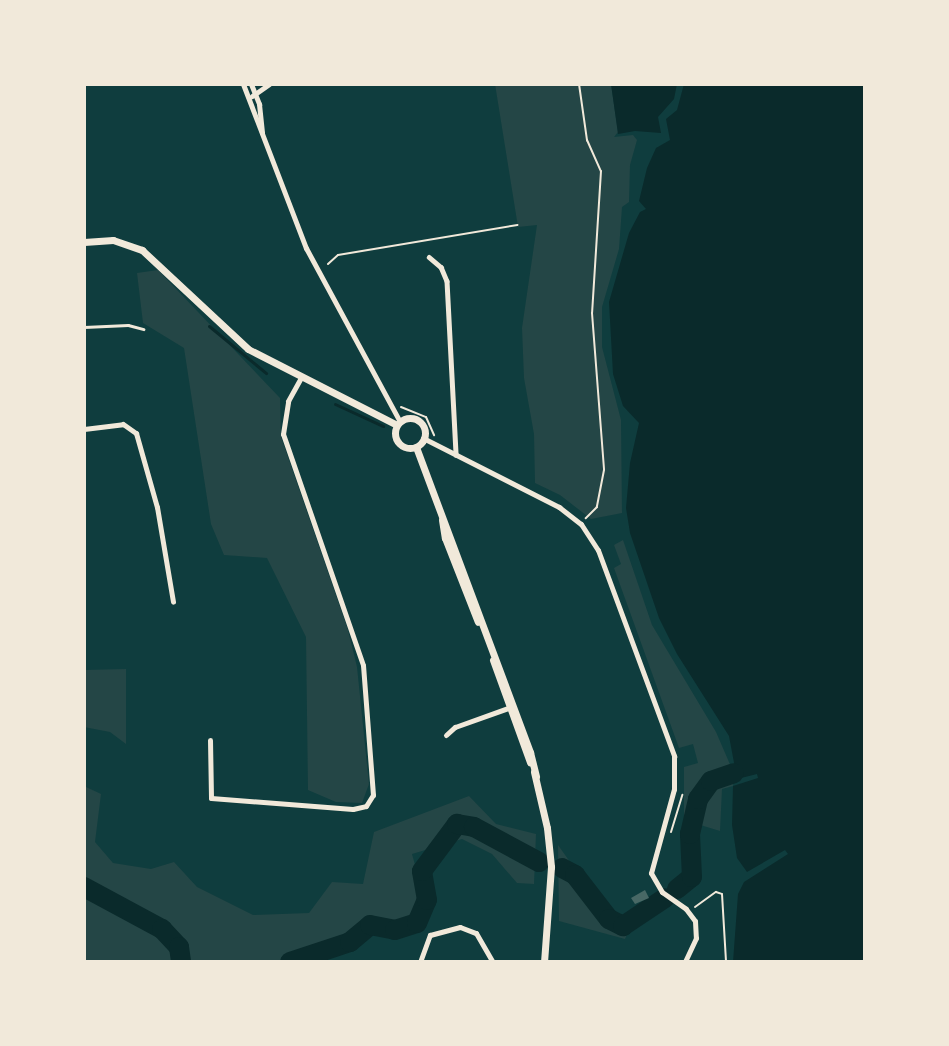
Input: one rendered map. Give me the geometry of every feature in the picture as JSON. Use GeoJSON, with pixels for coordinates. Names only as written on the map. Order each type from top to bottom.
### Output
{"type":"FeatureCollection","features":[{"type":"Feature","properties":{"kind":"street"},"geometry":{"type":"LineString","coordinates":[[243,84],[308,252],[398,424],[398,443],[416,447]]}},
{"type":"Feature","properties":{"kind":"street"},"geometry":{"type":"LineString","coordinates":[[251,84],[255,94],[262,138]]}},
{"type":"Feature","properties":{"kind":"street"},"geometry":{"type":"LineString","coordinates":[[248,98],[269,84]]}},
{"type":"Feature","properties":{"kind":"street"},"geometry":{"type":"LineString","coordinates":[[84,242],[113,240],[142,250],[243,345],[302,378],[398,424],[412,418],[420,422],[423,438],[416,447]]}},
{"type":"Feature","properties":{"kind":"street"},"geometry":{"type":"LineString","coordinates":[[429,257],[441,267],[447,281],[456,455]]}},
{"type":"Feature","properties":{"kind":"street"},"geometry":{"type":"LineString","coordinates":[[210,740],[211,798],[353,809],[366,806],[373,795],[363,665],[283,434],[288,401],[302,378]]}},
{"type":"Feature","properties":{"kind":"street"},"geometry":{"type":"LineString","coordinates":[[84,429],[123,424],[136,433],[157,507],[173,602]]}},
{"type":"Feature","properties":{"kind":"street"},"geometry":{"type":"LineString","coordinates":[[423,438],[563,510],[587,530],[598,550],[674,756],[674,789],[651,867],[653,880],[666,895],[686,909],[696,926],[694,943],[685,962]]}},
{"type":"Feature","properties":{"kind":"street"},"geometry":{"type":"LineString","coordinates":[[416,447],[492,654],[509,707],[530,752],[536,776],[551,867],[544,962]]}},
{"type":"Feature","properties":{"kind":"street"},"geometry":{"type":"LineString","coordinates":[[446,735],[455,727],[509,707]]}},
{"type":"Feature","properties":{"kind":"street"},"geometry":{"type":"LineString","coordinates":[[420,962],[430,935],[460,927],[476,933],[493,962]]}},
{"type":"Feature","properties":{"kind":"lane"},"geometry":{"type":"LineString","coordinates":[[84,327],[128,325],[142,329]]}},
{"type":"Feature","properties":{"kind":"path"},"geometry":{"type":"LineString","coordinates":[[579,84],[587,140],[601,171],[592,313],[603,470],[597,507],[585,520]]}},
{"type":"Feature","properties":{"kind":"path"},"geometry":{"type":"LineString","coordinates":[[328,264],[338,255],[518,225]]}},
{"type":"Feature","properties":{"kind":"path"},"geometry":{"type":"LineString","coordinates":[[397,404],[426,417],[439,440]]}},
{"type":"Feature","properties":{"kind":"path"},"geometry":{"type":"LineString","coordinates":[[692,908],[716,892],[722,894],[726,962]]}},
{"type":"Feature","properties":{"kind":"shaded area"},"geometry":{"type":"Polygon","coordinates":[[[495,84],[611,84],[618,132],[614,137],[633,135],[637,140],[630,165],[629,202],[622,207],[619,249],[602,307],[602,347],[621,420],[622,513],[591,519],[560,495],[535,483],[534,434],[524,378],[522,328],[537,225],[518,227],[495,84]]]}},
{"type":"Feature","properties":{"kind":"shaded area"},"geometry":{"type":"Polygon","coordinates":[[[611,84],[677,84],[674,99],[658,117],[661,133],[635,131],[618,134],[611,84]]]}},
{"type":"Feature","properties":{"kind":"shaded area"},"geometry":{"type":"Polygon","coordinates":[[[684,84],[865,84],[865,962],[733,962],[738,894],[744,882],[788,854],[785,850],[747,872],[737,858],[732,825],[733,786],[758,778],[757,774],[733,780],[735,768],[729,736],[677,654],[659,618],[630,533],[626,508],[630,463],[639,423],[623,406],[613,374],[609,302],[629,233],[640,212],[646,209],[639,201],[647,168],[656,148],[670,140],[666,119],[677,110],[684,84]]]}},
{"type":"Feature","properties":{"kind":"shaded area"},"geometry":{"type":"Polygon","coordinates":[[[158,270],[280,398],[281,437],[348,630],[357,667],[369,784],[362,803],[336,802],[308,790],[306,637],[267,558],[224,555],[211,524],[184,348],[143,323],[137,273],[158,270]]]}},
{"type":"Feature","properties":{"kind":"shaded area"},"geometry":{"type":"Polygon","coordinates":[[[623,540],[652,625],[716,732],[732,769],[733,786],[722,789],[720,831],[684,820],[684,767],[698,763],[693,744],[679,748],[614,568],[621,564],[614,545],[623,540]]]}},
{"type":"Feature","properties":{"kind":"shaded area"},"geometry":{"type":"Polygon","coordinates":[[[126,669],[126,744],[110,732],[84,727],[84,670],[126,669]]]}},
{"type":"Feature","properties":{"kind":"shaded area"},"geometry":{"type":"Polygon","coordinates":[[[84,786],[101,794],[95,842],[113,863],[151,869],[174,862],[197,887],[253,915],[309,913],[332,882],[363,884],[374,832],[469,796],[496,824],[536,834],[534,884],[517,883],[492,854],[462,839],[412,854],[422,890],[413,919],[305,962],[84,962],[84,786]]]}},
{"type":"Feature","properties":{"kind":"shaded area"},"geometry":{"type":"Polygon","coordinates":[[[558,845],[597,900],[618,918],[661,893],[672,900],[631,925],[625,939],[559,921],[558,845]]]}},
{"type":"Feature","properties":{"kind":"building"},"geometry":{"type":"Polygon","coordinates":[[[645,890],[649,898],[635,904],[631,898],[645,890]]]}},
{"type":"Feature","properties":{"kind":"waterway"},"geometry":{"type":"LineString","coordinates":[[209,326],[266,373]]}},
{"type":"Feature","properties":{"kind":"waterway"},"geometry":{"type":"LineString","coordinates":[[335,404],[383,426]]}},
{"type":"Feature","properties":{"kind":"waterway"},"geometry":{"type":"LineString","coordinates":[[677,889],[692,877],[690,834],[698,799],[711,781],[734,773]]}},
{"type":"Feature","properties":{"kind":"waterway"},"geometry":{"type":"LineString","coordinates":[[290,962],[350,942],[370,925],[395,930],[417,923],[427,900],[422,871],[457,824],[474,827],[539,862]]}},
{"type":"Feature","properties":{"kind":"waterway"},"geometry":{"type":"LineString","coordinates":[[562,868],[575,875],[609,919],[623,926],[665,898]]}},
{"type":"Feature","properties":{"kind":"waterway"},"geometry":{"type":"LineString","coordinates":[[84,887],[162,929],[179,947],[181,962]]}}]}
